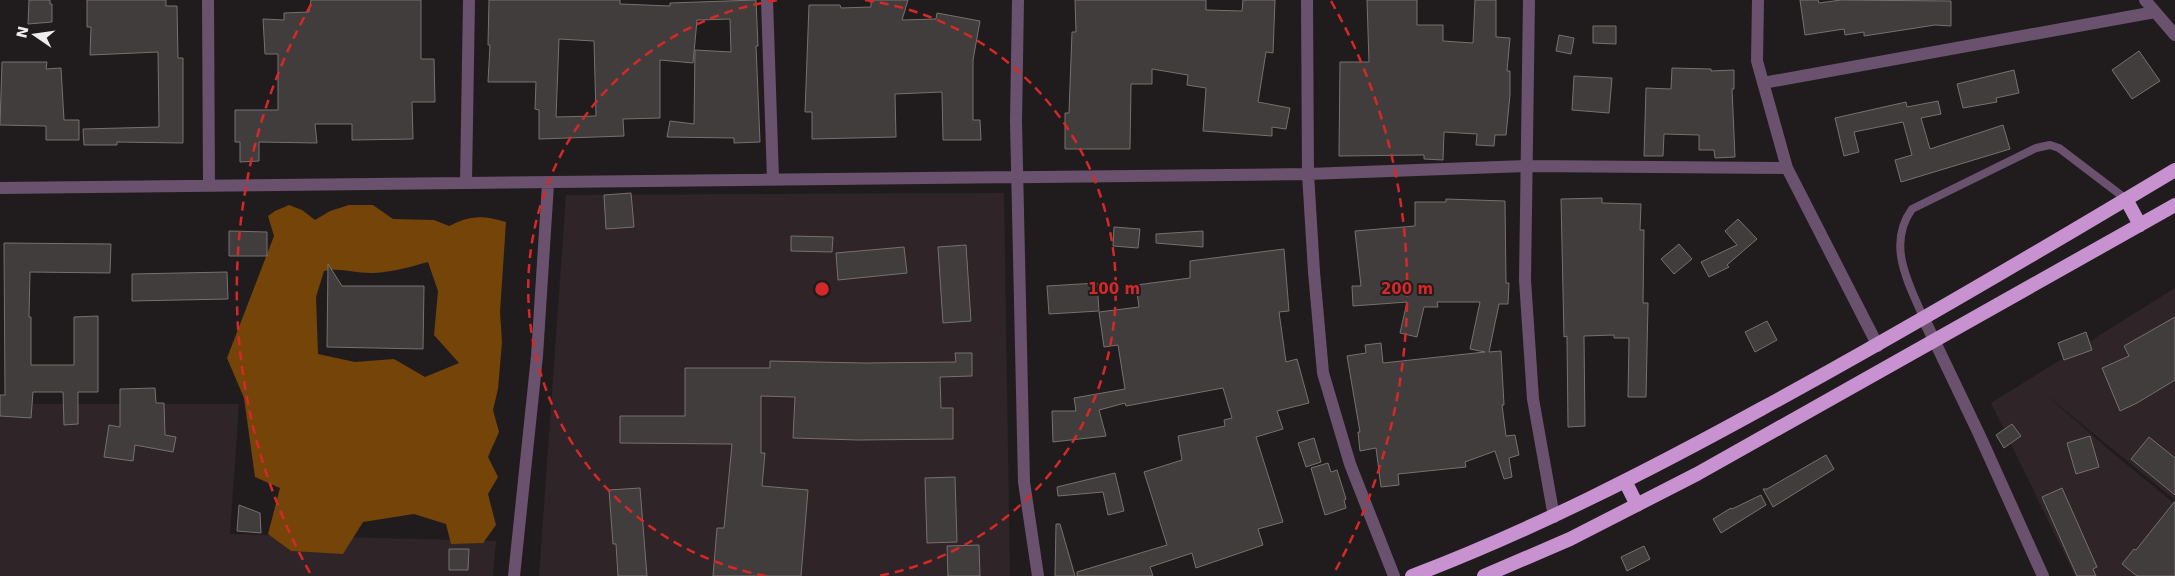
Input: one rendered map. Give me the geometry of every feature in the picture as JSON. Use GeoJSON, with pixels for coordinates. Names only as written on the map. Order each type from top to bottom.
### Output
{"type":"FeatureCollection","features":[{"type":"Feature","properties":{"kind":"highway"},"geometry":{"type":"LineString","coordinates":[[1412,576],[1482,549],[1518,531],[1554,517],[1625,481],[1878,346],[2175,170]]}},
{"type":"Feature","properties":{"kind":"highway"},"geometry":{"type":"LineString","coordinates":[[2126,199],[2140,225]]}},
{"type":"Feature","properties":{"kind":"highway"},"geometry":{"type":"LineString","coordinates":[[1484,576],[1570,539],[1697,474],[2175,205]]}},
{"type":"Feature","properties":{"kind":"highway"},"geometry":{"type":"LineString","coordinates":[[1625,481],[1637,505]]}},
{"type":"Feature","properties":{"kind":"street"},"geometry":{"type":"LineString","coordinates":[[208,0],[209,185]]}},
{"type":"Feature","properties":{"kind":"street"},"geometry":{"type":"LineString","coordinates":[[466,182],[469,0]]}},
{"type":"Feature","properties":{"kind":"street"},"geometry":{"type":"LineString","coordinates":[[767,0],[773,179]]}},
{"type":"Feature","properties":{"kind":"street"},"geometry":{"type":"LineString","coordinates":[[1018,0],[1017,177],[1024,482],[1038,576]]}},
{"type":"Feature","properties":{"kind":"street"},"geometry":{"type":"LineString","coordinates":[[1307,0],[1308,174],[1314,272],[1324,372],[1350,464],[1394,576]]}},
{"type":"Feature","properties":{"kind":"street"},"geometry":{"type":"LineString","coordinates":[[1529,0],[1525,280],[1533,399],[1554,517]]}},
{"type":"Feature","properties":{"kind":"street"},"geometry":{"type":"LineString","coordinates":[[1758,0],[1757,61],[1787,168],[1878,346]]}},
{"type":"Feature","properties":{"kind":"street"},"geometry":{"type":"LineString","coordinates":[[2144,0],[2175,35]]}},
{"type":"Feature","properties":{"kind":"street"},"geometry":{"type":"LineString","coordinates":[[1763,83],[2155,12]]}},
{"type":"Feature","properties":{"kind":"street"},"geometry":{"type":"LineString","coordinates":[[0,188],[466,182],[548,184],[773,179],[1308,174],[1528,166],[1787,168]]}},
{"type":"Feature","properties":{"kind":"street"},"geometry":{"type":"LineString","coordinates":[[514,576],[537,356],[548,184]]}},
{"type":"Feature","properties":{"kind":"street"},"geometry":{"type":"LineString","coordinates":[[1924,319],[2043,576]]}},
{"type":"Feature","properties":{"kind":"lane"},"geometry":{"type":"LineString","coordinates":[[1924,319],[1902,266],[1900,245],[1905,218],[1912,209],[2036,148],[2050,145],[2059,148],[2126,199]]}},
{"type":"Feature","properties":{"kind":"shaded area"},"geometry":{"type":"Polygon","coordinates":[[[1004,193],[1010,576],[539,576],[566,195],[1004,193]]]}},
{"type":"Feature","properties":{"kind":"shaded area"},"geometry":{"type":"Polygon","coordinates":[[[289,205],[302,210],[315,220],[330,211],[349,205],[373,205],[393,219],[434,220],[449,226],[477,217],[506,222],[500,312],[502,342],[498,389],[493,410],[499,432],[488,457],[498,477],[488,494],[496,525],[483,543],[451,544],[446,524],[414,514],[363,522],[343,554],[291,551],[268,534],[280,488],[255,477],[244,398],[227,358],[274,236],[268,216],[289,205]],[[428,262],[381,272],[324,271],[316,297],[318,354],[355,362],[394,359],[425,377],[459,363],[434,335],[438,291],[428,262]]]}},
{"type":"Feature","properties":{"kind":"shaded area"},"geometry":{"type":"Polygon","coordinates":[[[2175,288],[2175,500],[2045,394],[2175,504],[2175,576],[2075,576],[1991,403],[2175,288]]]}},
{"type":"Feature","properties":{"kind":"shaded area"},"geometry":{"type":"Polygon","coordinates":[[[0,404],[239,404],[230,534],[496,541],[493,576],[0,576],[0,404]]]}},
{"type":"Feature","properties":{"kind":"building"},"geometry":{"type":"Polygon","coordinates":[[[29,0],[50,0],[50,4],[52,4],[52,22],[28,24],[29,0]]]}},
{"type":"Feature","properties":{"kind":"building"},"geometry":{"type":"Polygon","coordinates":[[[87,0],[166,0],[166,6],[177,6],[178,58],[183,58],[183,143],[117,142],[117,145],[84,145],[83,129],[159,127],[158,52],[90,55],[91,27],[87,27],[87,0]]]}},
{"type":"Feature","properties":{"kind":"building"},"geometry":{"type":"Polygon","coordinates":[[[311,0],[421,0],[421,59],[434,59],[435,102],[412,102],[413,139],[352,140],[352,124],[315,124],[317,143],[259,142],[259,161],[240,162],[240,142],[235,142],[235,110],[278,110],[278,54],[265,54],[263,19],[284,20],[284,13],[309,12],[311,0]]]}},
{"type":"Feature","properties":{"kind":"building"},"geometry":{"type":"Polygon","coordinates":[[[489,0],[620,0],[620,4],[670,6],[670,3],[756,0],[760,142],[734,143],[734,138],[667,137],[670,121],[694,124],[695,50],[731,52],[730,19],[697,20],[693,63],[660,60],[660,118],[623,119],[624,136],[539,139],[539,110],[535,109],[536,82],[488,82],[490,45],[488,45],[489,0]],[[559,39],[556,117],[596,116],[594,41],[559,39]]]}},
{"type":"Feature","properties":{"kind":"building"},"geometry":{"type":"Polygon","coordinates":[[[871,0],[908,0],[902,20],[936,19],[937,13],[980,21],[973,60],[973,120],[980,120],[981,140],[943,140],[942,92],[895,94],[896,137],[812,139],[812,112],[805,112],[809,5],[840,5],[841,8],[871,7],[871,0]]]}},
{"type":"Feature","properties":{"kind":"building"},"geometry":{"type":"Polygon","coordinates":[[[1075,0],[1206,0],[1206,10],[1242,11],[1243,0],[1275,0],[1273,53],[1266,52],[1258,102],[1290,108],[1286,129],[1272,127],[1272,136],[1203,131],[1206,88],[1187,85],[1188,75],[1152,69],[1152,84],[1131,84],[1130,149],[1065,149],[1065,113],[1069,113],[1072,32],[1076,32],[1075,0]]]}},
{"type":"Feature","properties":{"kind":"building"},"geometry":{"type":"Polygon","coordinates":[[[1367,0],[1417,0],[1417,25],[1443,25],[1443,41],[1473,43],[1475,0],[1496,0],[1496,37],[1510,38],[1507,71],[1510,71],[1510,95],[1506,135],[1495,135],[1494,146],[1476,145],[1477,134],[1444,132],[1443,160],[1424,159],[1424,155],[1339,156],[1340,62],[1369,62],[1367,0]]]}},
{"type":"Feature","properties":{"kind":"building"},"geometry":{"type":"Polygon","coordinates":[[[1800,0],[1818,0],[1819,3],[1841,0],[1951,1],[1951,26],[1935,25],[1864,36],[1864,32],[1845,35],[1844,29],[1805,35],[1800,0]]]}},
{"type":"Feature","properties":{"kind":"building"},"geometry":{"type":"Polygon","coordinates":[[[1593,26],[1616,26],[1616,44],[1593,43],[1593,26]]]}},
{"type":"Feature","properties":{"kind":"building"},"geometry":{"type":"Polygon","coordinates":[[[1559,35],[1574,38],[1571,54],[1556,51],[1559,35]]]}},
{"type":"Feature","properties":{"kind":"building"},"geometry":{"type":"Polygon","coordinates":[[[2139,51],[2160,81],[2132,99],[2112,70],[2139,51]]]}},
{"type":"Feature","properties":{"kind":"building"},"geometry":{"type":"Polygon","coordinates":[[[2,62],[47,62],[46,69],[61,68],[64,120],[79,120],[79,140],[46,140],[46,126],[0,125],[2,62]]]}},
{"type":"Feature","properties":{"kind":"building"},"geometry":{"type":"Polygon","coordinates":[[[1672,68],[1711,69],[1711,71],[1734,70],[1734,89],[1732,89],[1735,157],[1715,158],[1714,150],[1699,150],[1699,135],[1664,134],[1663,156],[1644,156],[1646,88],[1671,89],[1672,68]]]}},
{"type":"Feature","properties":{"kind":"building"},"geometry":{"type":"Polygon","coordinates":[[[2014,70],[2019,93],[1996,98],[1997,102],[1963,108],[1957,84],[2014,70]]]}},
{"type":"Feature","properties":{"kind":"building"},"geometry":{"type":"Polygon","coordinates":[[[1574,76],[1612,78],[1609,113],[1572,110],[1574,76]]]}},
{"type":"Feature","properties":{"kind":"building"},"geometry":{"type":"Polygon","coordinates":[[[1938,101],[1941,114],[1921,118],[1930,149],[2003,125],[2010,149],[1901,182],[1895,160],[1912,155],[1903,122],[1854,132],[1859,152],[1844,156],[1835,118],[1906,102],[1907,107],[1938,101]]]}},
{"type":"Feature","properties":{"kind":"building"},"geometry":{"type":"Polygon","coordinates":[[[631,193],[634,227],[606,229],[604,195],[631,193]]]}},
{"type":"Feature","properties":{"kind":"building"},"geometry":{"type":"Polygon","coordinates":[[[1602,198],[1602,203],[1641,204],[1640,230],[1644,230],[1643,303],[1648,303],[1646,397],[1628,397],[1629,338],[1614,338],[1614,335],[1584,336],[1585,426],[1568,427],[1567,336],[1564,337],[1561,199],[1602,198]]]}},
{"type":"Feature","properties":{"kind":"building"},"geometry":{"type":"Polygon","coordinates":[[[1446,199],[1505,201],[1506,283],[1509,283],[1508,304],[1499,304],[1489,352],[1501,351],[1504,405],[1502,405],[1506,436],[1515,435],[1519,455],[1509,458],[1512,477],[1504,479],[1495,451],[1465,462],[1466,467],[1398,474],[1399,485],[1381,487],[1376,448],[1360,451],[1358,432],[1360,432],[1347,356],[1366,353],[1365,345],[1381,343],[1383,363],[1485,352],[1470,349],[1480,302],[1437,302],[1438,307],[1424,307],[1417,337],[1400,333],[1407,302],[1353,306],[1352,286],[1361,286],[1355,231],[1415,226],[1415,202],[1446,202],[1446,199]]]}},
{"type":"Feature","properties":{"kind":"building"},"geometry":{"type":"Polygon","coordinates":[[[1738,219],[1757,239],[1727,265],[1729,267],[1709,277],[1701,262],[1737,245],[1725,231],[1738,219]]]}},
{"type":"Feature","properties":{"kind":"building"},"geometry":{"type":"Polygon","coordinates":[[[1114,227],[1140,229],[1138,248],[1113,246],[1114,227]]]}},
{"type":"Feature","properties":{"kind":"building"},"geometry":{"type":"Polygon","coordinates":[[[229,231],[267,232],[267,256],[229,256],[229,231]]]}},
{"type":"Feature","properties":{"kind":"building"},"geometry":{"type":"Polygon","coordinates":[[[1203,231],[1203,247],[1156,243],[1156,234],[1203,231]]]}},
{"type":"Feature","properties":{"kind":"building"},"geometry":{"type":"Polygon","coordinates":[[[791,236],[833,237],[832,252],[791,251],[791,236]]]}},
{"type":"Feature","properties":{"kind":"building"},"geometry":{"type":"Polygon","coordinates":[[[4,243],[111,244],[110,273],[30,272],[31,365],[74,365],[74,317],[98,316],[98,392],[78,392],[78,424],[64,425],[63,392],[33,392],[31,418],[0,416],[0,395],[5,395],[4,243]]]}},
{"type":"Feature","properties":{"kind":"building"},"geometry":{"type":"Polygon","coordinates":[[[1679,244],[1692,259],[1674,274],[1661,259],[1679,244]]]}},
{"type":"Feature","properties":{"kind":"building"},"geometry":{"type":"Polygon","coordinates":[[[966,245],[971,321],[943,323],[938,247],[966,245]]]}},
{"type":"Feature","properties":{"kind":"building"},"geometry":{"type":"Polygon","coordinates":[[[904,247],[907,273],[838,280],[836,253],[904,247]]]}},
{"type":"Feature","properties":{"kind":"building"},"geometry":{"type":"Polygon","coordinates":[[[1284,249],[1289,311],[1279,312],[1286,362],[1297,359],[1309,403],[1277,411],[1283,429],[1256,437],[1283,522],[1258,529],[1263,545],[1196,568],[1192,553],[1150,567],[1153,576],[1077,576],[1077,572],[1167,545],[1144,472],[1182,460],[1178,436],[1225,426],[1224,420],[1232,418],[1223,388],[1126,406],[1125,403],[1099,410],[1106,436],[1053,442],[1052,411],[1076,411],[1074,398],[1125,389],[1118,345],[1104,347],[1099,312],[1139,307],[1136,285],[1190,278],[1190,261],[1284,249]]]}},
{"type":"Feature","properties":{"kind":"building"},"geometry":{"type":"Polygon","coordinates":[[[328,264],[342,286],[424,286],[423,349],[327,347],[328,264]]]}},
{"type":"Feature","properties":{"kind":"building"},"geometry":{"type":"Polygon","coordinates":[[[227,272],[228,299],[132,301],[132,274],[227,272]]]}},
{"type":"Feature","properties":{"kind":"building"},"geometry":{"type":"Polygon","coordinates":[[[1097,283],[1099,311],[1049,314],[1047,286],[1097,283]]]}},
{"type":"Feature","properties":{"kind":"building"},"geometry":{"type":"Polygon","coordinates":[[[2175,317],[2175,380],[2120,411],[2102,368],[2129,356],[2124,346],[2175,317]]]}},
{"type":"Feature","properties":{"kind":"building"},"geometry":{"type":"Polygon","coordinates":[[[1767,321],[1777,340],[1755,352],[1745,332],[1767,321]]]}},
{"type":"Feature","properties":{"kind":"building"},"geometry":{"type":"Polygon","coordinates":[[[2086,332],[2092,350],[2064,360],[2058,343],[2086,332]]]}},
{"type":"Feature","properties":{"kind":"building"},"geometry":{"type":"Polygon","coordinates":[[[955,353],[972,353],[972,376],[940,377],[941,408],[953,408],[953,439],[858,440],[793,438],[795,397],[761,396],[761,453],[765,453],[762,486],[808,490],[801,576],[713,576],[717,528],[724,528],[732,444],[620,443],[620,416],[685,416],[685,368],[770,368],[770,361],[956,362],[955,353]]]}},
{"type":"Feature","properties":{"kind":"building"},"geometry":{"type":"Polygon","coordinates":[[[155,388],[156,403],[164,403],[165,435],[176,437],[173,452],[135,445],[133,461],[104,457],[109,425],[120,427],[120,389],[155,388]]]}},
{"type":"Feature","properties":{"kind":"building"},"geometry":{"type":"Polygon","coordinates":[[[2012,424],[2021,436],[2004,448],[1996,435],[2012,424]]]}},
{"type":"Feature","properties":{"kind":"building"},"geometry":{"type":"Polygon","coordinates":[[[2090,436],[2099,467],[2076,474],[2067,443],[2090,436]]]}},
{"type":"Feature","properties":{"kind":"building"},"geometry":{"type":"Polygon","coordinates":[[[2149,437],[2175,458],[2175,495],[2131,459],[2149,437]]]}},
{"type":"Feature","properties":{"kind":"building"},"geometry":{"type":"Polygon","coordinates":[[[1314,438],[1321,462],[1306,467],[1298,443],[1314,438]]]}},
{"type":"Feature","properties":{"kind":"building"},"geometry":{"type":"Polygon","coordinates":[[[1826,455],[1834,469],[1773,507],[1763,489],[1767,489],[1826,455]]]}},
{"type":"Feature","properties":{"kind":"building"},"geometry":{"type":"Polygon","coordinates":[[[1328,463],[1331,472],[1337,470],[1346,499],[1344,500],[1346,508],[1325,515],[1311,468],[1328,463]]]}},
{"type":"Feature","properties":{"kind":"building"},"geometry":{"type":"Polygon","coordinates":[[[1115,473],[1124,511],[1108,515],[1103,492],[1058,496],[1057,487],[1115,473]]]}},
{"type":"Feature","properties":{"kind":"building"},"geometry":{"type":"Polygon","coordinates":[[[955,477],[957,542],[927,543],[925,478],[955,477]]]}},
{"type":"Feature","properties":{"kind":"building"},"geometry":{"type":"Polygon","coordinates":[[[640,488],[647,576],[618,576],[616,544],[613,544],[609,490],[640,488]]]}},
{"type":"Feature","properties":{"kind":"building"},"geometry":{"type":"Polygon","coordinates":[[[2062,488],[2097,567],[2093,569],[2096,576],[2077,576],[2042,497],[2062,488]]]}},
{"type":"Feature","properties":{"kind":"building"},"geometry":{"type":"Polygon","coordinates":[[[1761,495],[1766,505],[1721,533],[1713,519],[1731,508],[1761,495]]]}},
{"type":"Feature","properties":{"kind":"building"},"geometry":{"type":"Polygon","coordinates":[[[2175,501],[2175,576],[2137,576],[2122,564],[2134,549],[2136,550],[2175,501]]]}},
{"type":"Feature","properties":{"kind":"building"},"geometry":{"type":"Polygon","coordinates":[[[239,505],[260,513],[261,533],[237,531],[239,505]]]}},
{"type":"Feature","properties":{"kind":"building"},"geometry":{"type":"Polygon","coordinates":[[[1056,524],[1060,524],[1075,576],[1055,576],[1056,524]]]}},
{"type":"Feature","properties":{"kind":"building"},"geometry":{"type":"Polygon","coordinates":[[[979,545],[980,576],[948,576],[947,546],[979,545]]]}},
{"type":"Feature","properties":{"kind":"building"},"geometry":{"type":"Polygon","coordinates":[[[1644,546],[1650,559],[1627,571],[1621,557],[1644,546]]]}},
{"type":"Feature","properties":{"kind":"building"},"geometry":{"type":"Polygon","coordinates":[[[449,549],[469,549],[468,570],[449,570],[449,549]]]}}]}
